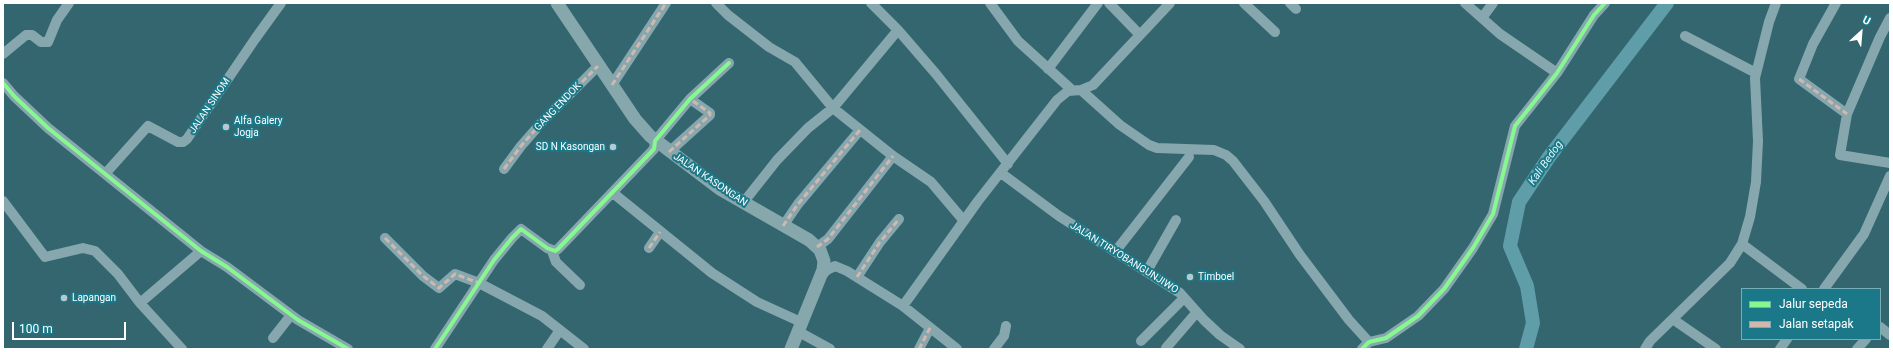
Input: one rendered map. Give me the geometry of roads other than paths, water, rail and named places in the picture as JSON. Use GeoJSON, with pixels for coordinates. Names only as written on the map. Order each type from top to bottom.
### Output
{"type":"FeatureCollection","features":[{"type":"Feature","properties":{"kind":"main road","name":"JALAN KASONGAN"},"geometry":{"type":"LineString","coordinates":[[563,6],[598,66],[635,119],[655,141],[703,177],[743,203],[819,248]]}},
{"type":"Feature","properties":{"kind":"main road"},"geometry":{"type":"LineString","coordinates":[[791,349],[801,328],[821,276],[824,260],[819,248]]}},
{"type":"Feature","properties":{"kind":"street"},"geometry":{"type":"LineString","coordinates":[[3,54],[26,34],[32,35],[42,42],[48,42],[57,20],[69,3]]}},
{"type":"Feature","properties":{"kind":"street","name":"JALAN SINOM"},"geometry":{"type":"LineString","coordinates":[[104,174],[148,126],[178,142],[183,142],[187,139],[254,39],[281,3]]}},
{"type":"Feature","properties":{"kind":"street"},"geometry":{"type":"LineString","coordinates":[[612,85],[666,3]]}},
{"type":"Feature","properties":{"kind":"street"},"geometry":{"type":"LineString","coordinates":[[716,3],[728,15],[770,47],[795,62],[833,108],[893,156],[936,186],[964,221]]}},
{"type":"Feature","properties":{"kind":"street"},"geometry":{"type":"LineString","coordinates":[[871,3],[898,30],[1008,164]]}},
{"type":"Feature","properties":{"kind":"street"},"geometry":{"type":"LineString","coordinates":[[990,3],[1018,41],[1048,69],[1077,90],[1120,125],[1149,145],[1157,148],[1214,150],[1221,152],[1233,161],[1264,201],[1300,255],[1350,320],[1366,346],[1386,338],[1418,316],[1444,289],[1473,248],[1493,214],[1515,126],[1557,73],[1594,15],[1605,3]]}},
{"type":"Feature","properties":{"kind":"street"},"geometry":{"type":"LineString","coordinates":[[1048,69],[1098,3]]}},
{"type":"Feature","properties":{"kind":"street"},"geometry":{"type":"LineString","coordinates":[[1109,3],[1140,35]]}},
{"type":"Feature","properties":{"kind":"street"},"geometry":{"type":"LineString","coordinates":[[903,306],[964,221],[1057,100],[1064,93],[1093,85],[1100,79],[1170,3]]}},
{"type":"Feature","properties":{"kind":"street"},"geometry":{"type":"LineString","coordinates":[[1244,3],[1275,32]]}},
{"type":"Feature","properties":{"kind":"street"},"geometry":{"type":"LineString","coordinates":[[1465,3],[1512,42],[1557,73]]}},
{"type":"Feature","properties":{"kind":"street"},"geometry":{"type":"LineString","coordinates":[[1482,18],[1493,3]]}},
{"type":"Feature","properties":{"kind":"street"},"geometry":{"type":"LineString","coordinates":[[1836,3],[1813,44],[1799,79],[1847,114]]}},
{"type":"Feature","properties":{"kind":"street"},"geometry":{"type":"LineString","coordinates":[[1645,349],[1650,341],[1674,320],[1730,263],[1742,244],[1750,217],[1756,182],[1758,141],[1756,73],[1774,4]]}},
{"type":"Feature","properties":{"kind":"street"},"geometry":{"type":"LineString","coordinates":[[1890,18],[1880,37],[1847,114],[1840,155],[1890,162]]}},
{"type":"Feature","properties":{"kind":"street"},"geometry":{"type":"LineString","coordinates":[[743,203],[777,160],[808,128],[833,108],[898,30]]}},
{"type":"Feature","properties":{"kind":"street"},"geometry":{"type":"LineString","coordinates":[[1684,36],[1756,73]]}},
{"type":"Feature","properties":{"kind":"street"},"geometry":{"type":"LineString","coordinates":[[552,251],[558,249],[613,193],[654,149],[655,141],[690,99],[729,63]]}},
{"type":"Feature","properties":{"kind":"street","name":"GANG ENDOK"},"geometry":{"type":"LineString","coordinates":[[504,169],[521,146],[542,122],[598,66]]}},
{"type":"Feature","properties":{"kind":"street"},"geometry":{"type":"LineString","coordinates":[[3,83],[14,96],[48,128],[173,231],[227,267],[291,315],[348,349]]}},
{"type":"Feature","properties":{"kind":"street"},"geometry":{"type":"LineString","coordinates":[[669,152],[710,115],[710,113],[690,99]]}},
{"type":"Feature","properties":{"kind":"street"},"geometry":{"type":"LineString","coordinates":[[783,226],[798,204],[860,130]]}},
{"type":"Feature","properties":{"kind":"street"},"geometry":{"type":"LineString","coordinates":[[846,271],[819,248],[828,239],[893,156]]}},
{"type":"Feature","properties":{"kind":"street"},"geometry":{"type":"LineString","coordinates":[[1115,252],[1189,157]]}},
{"type":"Feature","properties":{"kind":"street","name":"JALAN TIRYOBANGUNJIWO"},"geometry":{"type":"LineString","coordinates":[[1001,173],[1059,216],[1180,293],[1220,335],[1240,349]]}},
{"type":"Feature","properties":{"kind":"street"},"geometry":{"type":"LineString","coordinates":[[1826,288],[1864,234],[1890,176]]}},
{"type":"Feature","properties":{"kind":"street"},"geometry":{"type":"LineString","coordinates":[[613,193],[712,273],[801,328],[830,349]]}},
{"type":"Feature","properties":{"kind":"street"},"geometry":{"type":"LineString","coordinates":[[3,201],[45,257],[83,248],[92,248],[118,274],[140,303],[182,349]]}},
{"type":"Feature","properties":{"kind":"street"},"geometry":{"type":"LineString","coordinates":[[857,277],[880,242],[899,219]]}},
{"type":"Feature","properties":{"kind":"street"},"geometry":{"type":"LineString","coordinates":[[1147,271],[1176,220]]}},
{"type":"Feature","properties":{"kind":"street"},"geometry":{"type":"LineString","coordinates":[[434,349],[500,251],[521,229],[552,251],[556,262],[580,284]]}},
{"type":"Feature","properties":{"kind":"street"},"geometry":{"type":"LineString","coordinates":[[649,248],[660,232]]}},
{"type":"Feature","properties":{"kind":"street"},"geometry":{"type":"LineString","coordinates":[[385,238],[423,276],[439,288],[455,274],[479,283],[532,309],[584,349]]}},
{"type":"Feature","properties":{"kind":"street"},"geometry":{"type":"LineString","coordinates":[[1742,244],[1801,288]]}},
{"type":"Feature","properties":{"kind":"street"},"geometry":{"type":"LineString","coordinates":[[140,303],[201,251]]}},
{"type":"Feature","properties":{"kind":"street"},"geometry":{"type":"LineString","coordinates":[[821,276],[827,270],[835,266],[846,271],[903,306],[957,349]]}},
{"type":"Feature","properties":{"kind":"street"},"geometry":{"type":"LineString","coordinates":[[1141,341],[1184,298]]}},
{"type":"Feature","properties":{"kind":"street"},"geometry":{"type":"LineString","coordinates":[[1166,348],[1197,312]]}},
{"type":"Feature","properties":{"kind":"street"},"geometry":{"type":"LineString","coordinates":[[273,338],[291,315]]}},
{"type":"Feature","properties":{"kind":"street"},"geometry":{"type":"LineString","coordinates":[[1674,320],[1716,349]]}},
{"type":"Feature","properties":{"kind":"street"},"geometry":{"type":"LineString","coordinates":[[994,349],[1004,336],[1006,326]]}},
{"type":"Feature","properties":{"kind":"street"},"geometry":{"type":"LineString","coordinates":[[919,349],[930,328]]}},
{"type":"Feature","properties":{"kind":"street"},"geometry":{"type":"LineString","coordinates":[[1881,328],[1890,335]]}},
{"type":"Feature","properties":{"kind":"street"},"geometry":{"type":"LineString","coordinates":[[547,349],[560,330]]}},
{"type":"Feature","properties":{"kind":"street"},"geometry":{"type":"LineString","coordinates":[[1780,349],[1786,340]]}},
{"type":"Feature","properties":{"kind":"street"},"geometry":{"type":"LineString","coordinates":[[1856,349],[1865,340]]}},
{"type":"Feature","properties":{"kind":"waterway","name":"Kali Bedog"},"geometry":{"type":"LineString","coordinates":[[1526,349],[1533,323],[1527,286],[1510,246],[1519,202],[1549,157],[1667,3]]}},
{"type":"Feature","properties":{"kind":"place","name":"Alfa Galery Jogja"},"geometry":{"type":"Point","coordinates":[226,127]}},
{"type":"Feature","properties":{"kind":"place","name":"SD N Kasongan"},"geometry":{"type":"Point","coordinates":[613,147]}},
{"type":"Feature","properties":{"kind":"place","name":"Timboel"},"geometry":{"type":"Point","coordinates":[1190,277]}},
{"type":"Feature","properties":{"kind":"place","name":"Lapangan"},"geometry":{"type":"Point","coordinates":[64,298]}}]}
